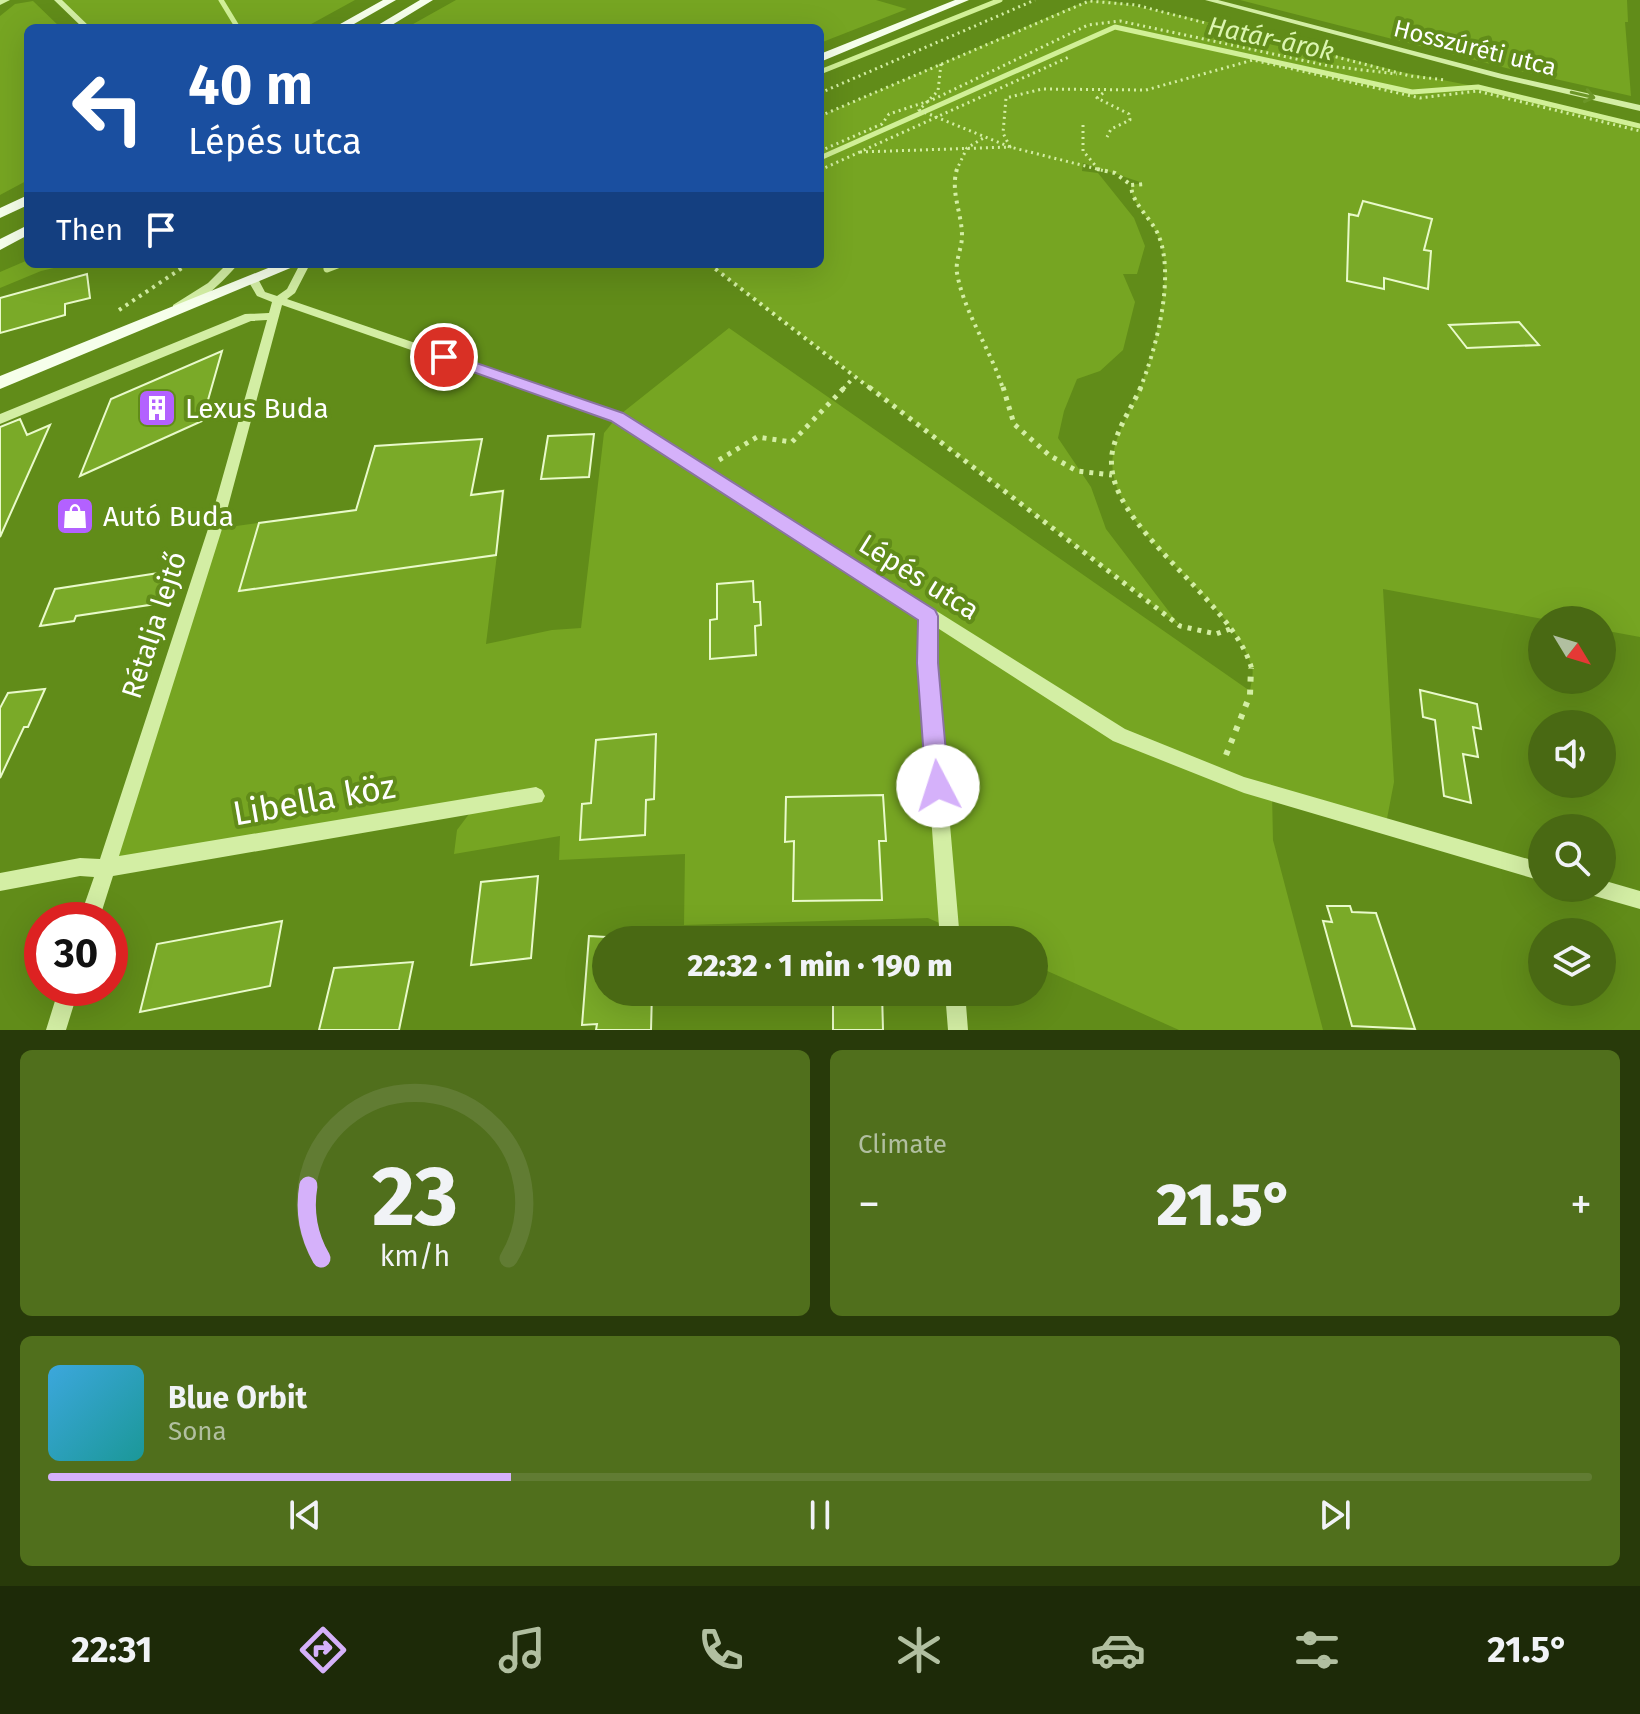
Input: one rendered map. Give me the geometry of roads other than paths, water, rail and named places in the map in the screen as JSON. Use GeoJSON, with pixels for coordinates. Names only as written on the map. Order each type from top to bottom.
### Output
{"type":"FeatureCollection","features":[{"type":"Feature","properties":{"kind":"main road"},"geometry":{"type":"LineString","coordinates":[[346,24],[391,0]]}},
{"type":"Feature","properties":{"kind":"main road"},"geometry":{"type":"LineString","coordinates":[[386,24],[428,0]]}},
{"type":"Feature","properties":{"kind":"main road"},"geometry":{"type":"LineString","coordinates":[[824,56],[964,0]]}},
{"type":"Feature","properties":{"kind":"main road"},"geometry":{"type":"LineString","coordinates":[[0,214],[24,201]]}},
{"type":"Feature","properties":{"kind":"main road"},"geometry":{"type":"LineString","coordinates":[[0,245],[24,231]]}},
{"type":"Feature","properties":{"kind":"main road"},"geometry":{"type":"LineString","coordinates":[[0,383],[282,268]]}},
{"type":"Feature","properties":{"kind":"street"},"geometry":{"type":"LineString","coordinates":[[0,3],[6,0]]}},
{"type":"Feature","properties":{"kind":"street"},"geometry":{"type":"LineString","coordinates":[[58,0],[83,24]]}},
{"type":"Feature","properties":{"kind":"street","name":"Hosszúréti utca"},"geometry":{"type":"LineString","coordinates":[[1209,0],[1486,72],[1640,108]]}},
{"type":"Feature","properties":{"kind":"street"},"geometry":{"type":"LineString","coordinates":[[152,319],[212,285],[229,268]]}},
{"type":"Feature","properties":{"kind":"street"},"geometry":{"type":"LineString","coordinates":[[0,419],[277,308],[291,291],[303,268]]}},
{"type":"Feature","properties":{"kind":"street"},"geometry":{"type":"LineString","coordinates":[[253,279],[261,294],[277,308]]}},
{"type":"Feature","properties":{"kind":"street","name":"Lépés utca"},"geometry":{"type":"LineString","coordinates":[[277,308],[617,417],[1119,735],[1244,785],[1528,868]]}},
{"type":"Feature","properties":{"kind":"street","name":"Rétalja lejtő"},"geometry":{"type":"LineString","coordinates":[[94,902],[215,529],[277,308]]}},
{"type":"Feature","properties":{"kind":"street"},"geometry":{"type":"LineString","coordinates":[[928,616],[928,663],[949,926]]}},
{"type":"Feature","properties":{"kind":"street","name":"Libella köz"},"geometry":{"type":"LineString","coordinates":[[0,882],[80,867],[104,868],[536,796]]}},
{"type":"Feature","properties":{"kind":"street"},"geometry":{"type":"LineString","coordinates":[[1616,893],[1640,900]]}},
{"type":"Feature","properties":{"kind":"street"},"geometry":{"type":"LineString","coordinates":[[56,1030],[63,1006]]}},
{"type":"Feature","properties":{"kind":"street"},"geometry":{"type":"LineString","coordinates":[[956,1006],[958,1030]]}},
{"type":"Feature","properties":{"kind":"waterway","name":"Határ-árok"},"geometry":{"type":"LineString","coordinates":[[221,0],[236,24]]}},
{"type":"Feature","properties":{"kind":"waterway"},"geometry":{"type":"LineString","coordinates":[[824,70],[1000,0]]}},
{"type":"Feature","properties":{"kind":"waterway","name":"Határ-árok"},"geometry":{"type":"LineString","coordinates":[[824,156],[1115,27],[1412,92],[1478,87],[1640,126]]}},
{"type":"Feature","properties":{"kind":"place","name":"Lexus Buda"},"geometry":{"type":"Point","coordinates":[157,408]}},
{"type":"Feature","properties":{"kind":"place","name":"Autó Buda"},"geometry":{"type":"Point","coordinates":[75,516]}}]}
